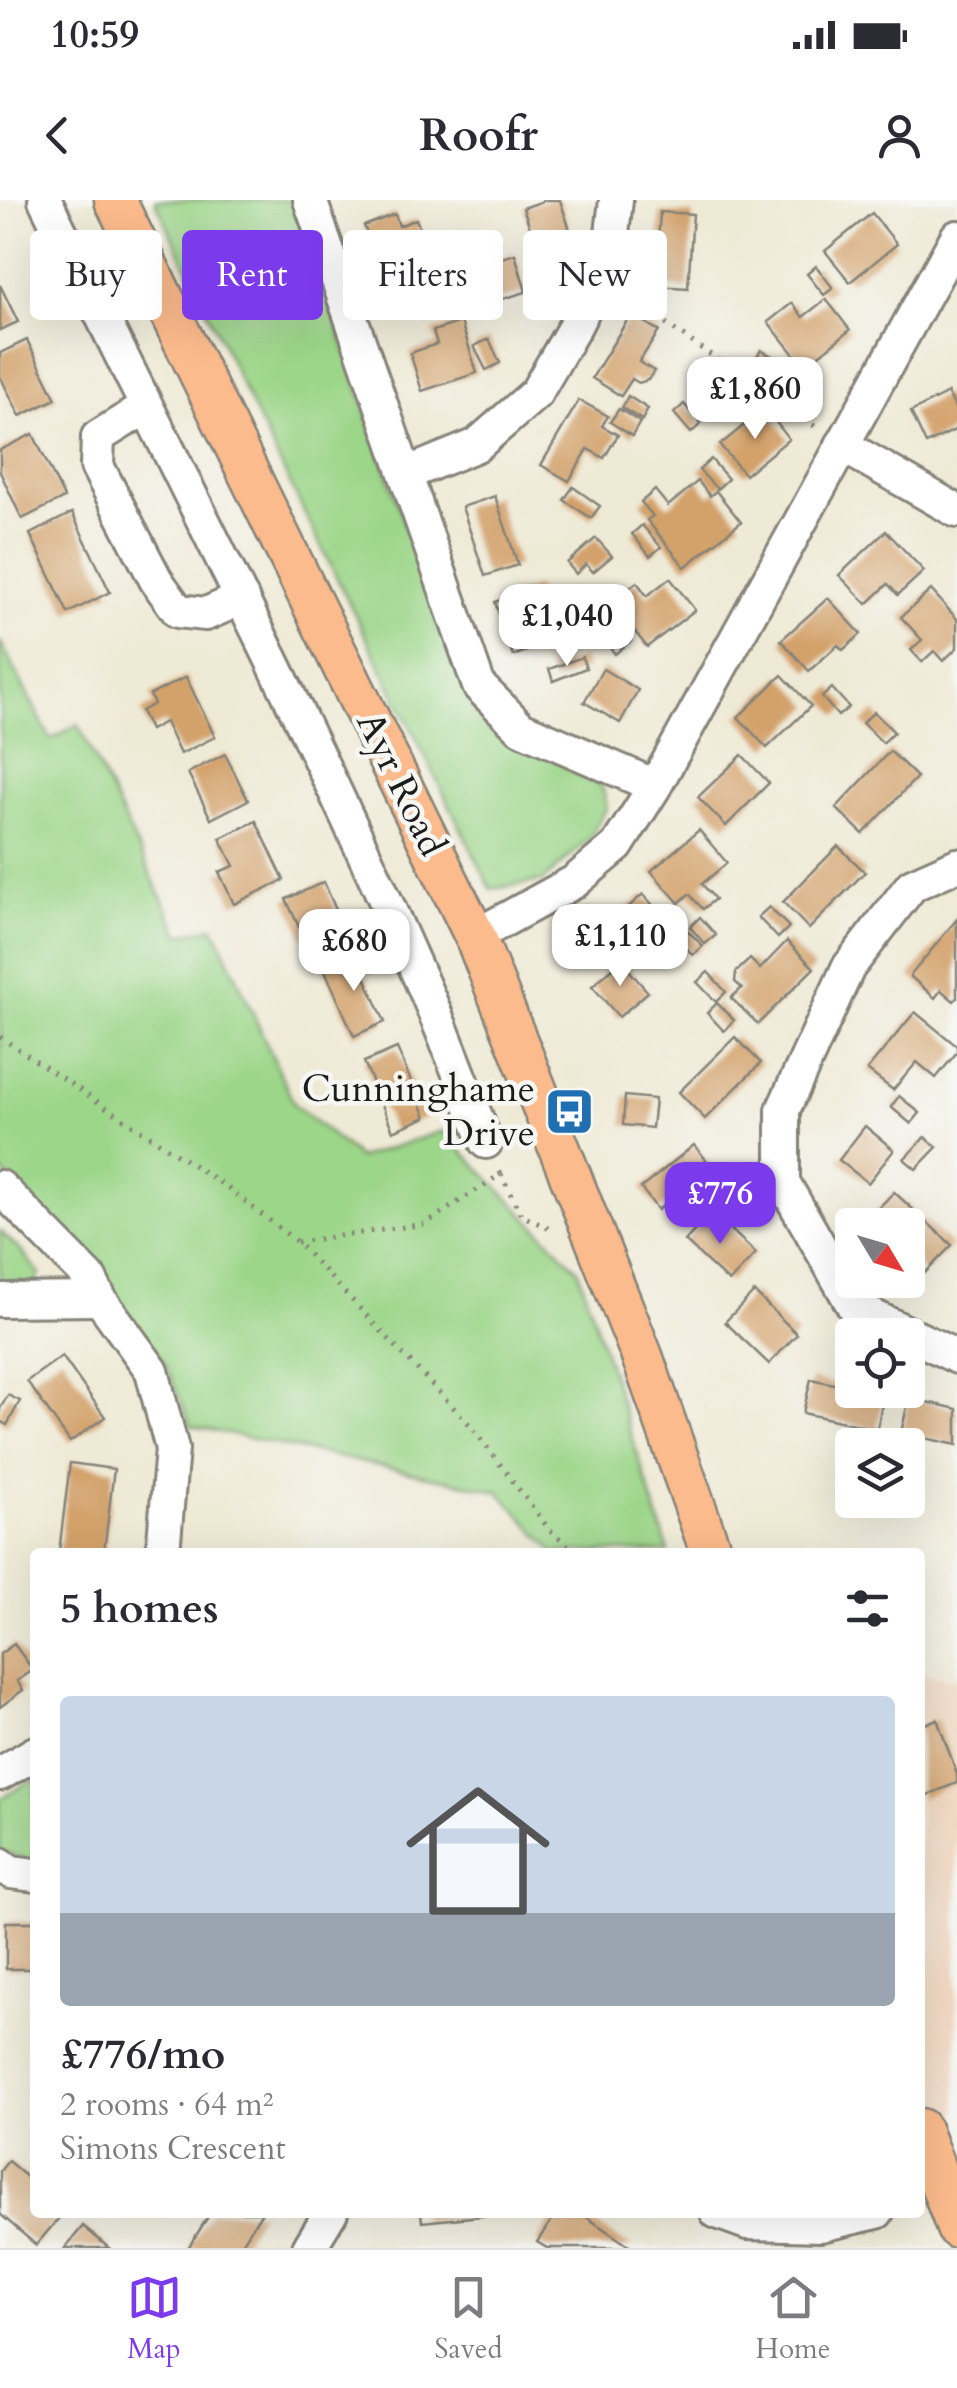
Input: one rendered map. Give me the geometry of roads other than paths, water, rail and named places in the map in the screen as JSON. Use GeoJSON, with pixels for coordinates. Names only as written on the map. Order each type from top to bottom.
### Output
{"type":"FeatureCollection","features":[{"type":"Feature","properties":{"kind":"main road","name":"Ayr Road"},"geometry":{"type":"LineString","coordinates":[[115,200],[476,936],[642,1356],[709,1548]]}},
{"type":"Feature","properties":{"kind":"main road"},"geometry":{"type":"LineString","coordinates":[[925,2158],[931,2194],[957,2228]]}},
{"type":"Feature","properties":{"kind":"street","name":"Ayr Road"},"geometry":{"type":"LineString","coordinates":[[44,200],[360,844],[428,997],[486,1142]]}},
{"type":"Feature","properties":{"kind":"street"},"geometry":{"type":"LineString","coordinates":[[310,200],[479,686],[521,728],[655,786]]}},
{"type":"Feature","properties":{"kind":"street"},"geometry":{"type":"LineString","coordinates":[[406,474],[477,445],[536,393],[608,259],[616,200]]}},
{"type":"Feature","properties":{"kind":"street"},"geometry":{"type":"LineString","coordinates":[[476,936],[574,882],[617,846],[655,786],[957,236]]}},
{"type":"Feature","properties":{"kind":"street"},"geometry":{"type":"LineString","coordinates":[[146,408],[98,437],[97,466],[156,580],[178,611],[206,614],[242,598]]}},
{"type":"Feature","properties":{"kind":"street"},"geometry":{"type":"LineString","coordinates":[[842,445],[957,511]]}},
{"type":"Feature","properties":{"kind":"street"},"geometry":{"type":"LineString","coordinates":[[957,864],[912,886],[848,968],[783,1110],[783,1182],[854,1306],[957,1357]]}},
{"type":"Feature","properties":{"kind":"street"},"geometry":{"type":"LineString","coordinates":[[0,1187],[89,1277],[100,1299],[152,1371],[172,1449],[163,1548]]}},
{"type":"Feature","properties":{"kind":"street"},"geometry":{"type":"LineString","coordinates":[[0,1300],[100,1299]]}},
{"type":"Feature","properties":{"kind":"street"},"geometry":{"type":"LineString","coordinates":[[0,1774],[30,1756]]}},
{"type":"Feature","properties":{"kind":"street"},"geometry":{"type":"LineString","coordinates":[[0,1864],[11,1872],[30,1874]]}},
{"type":"Feature","properties":{"kind":"street"},"geometry":{"type":"LineString","coordinates":[[309,2248],[327,2218]]}},
{"type":"Feature","properties":{"kind":"street"},"geometry":{"type":"LineString","coordinates":[[733,2218],[747,2223],[822,2225],[852,2218]]}},
{"type":"Feature","properties":{"kind":"place","name":"Cunninghame Drive"},"geometry":{"type":"Point","coordinates":[570,1111]}}]}
